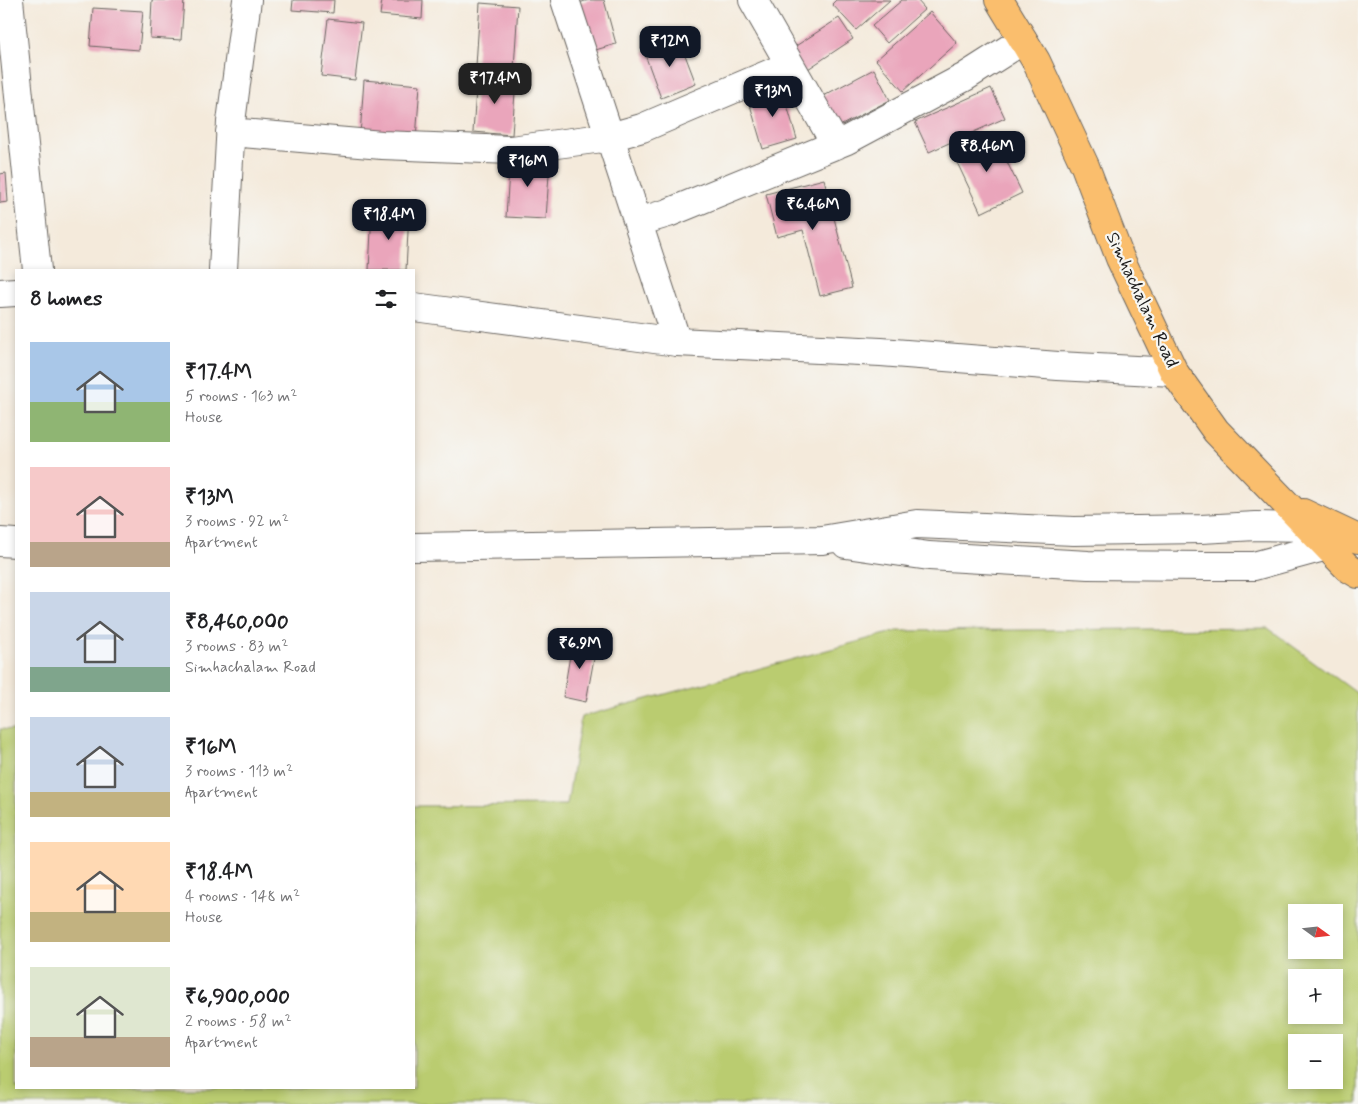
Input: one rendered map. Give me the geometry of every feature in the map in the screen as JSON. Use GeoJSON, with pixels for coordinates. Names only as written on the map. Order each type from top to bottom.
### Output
{"type":"FeatureCollection","features":[{"type":"Feature","properties":{"kind":"main road","name":"Simhachalam Road"},"geometry":{"type":"LineString","coordinates":[[999,0],[1036,62],[1085,166],[1120,258],[1174,372],[1216,431],[1287,505],[1358,539]]}},
{"type":"Feature","properties":{"kind":"main road"},"geometry":{"type":"LineString","coordinates":[[1287,505],[1348,568],[1358,574]]}},
{"type":"Feature","properties":{"kind":"street"},"geometry":{"type":"LineString","coordinates":[[9,0],[37,269]]}},
{"type":"Feature","properties":{"kind":"street"},"geometry":{"type":"LineString","coordinates":[[223,269],[230,132],[247,0]]}},
{"type":"Feature","properties":{"kind":"street"},"geometry":{"type":"LineString","coordinates":[[565,0],[677,342]]}},
{"type":"Feature","properties":{"kind":"street"},"geometry":{"type":"LineString","coordinates":[[753,0],[836,145]]}},
{"type":"Feature","properties":{"kind":"street"},"geometry":{"type":"LineString","coordinates":[[638,222],[668,213],[836,145],[965,77],[1023,40]]}},
{"type":"Feature","properties":{"kind":"street"},"geometry":{"type":"LineString","coordinates":[[230,132],[382,145],[511,150],[610,137],[642,128],[790,65]]}},
{"type":"Feature","properties":{"kind":"street"},"geometry":{"type":"LineString","coordinates":[[0,293],[15,292]]}},
{"type":"Feature","properties":{"kind":"street"},"geometry":{"type":"LineString","coordinates":[[415,308],[677,342],[881,352],[1058,366],[1174,372]]}},
{"type":"Feature","properties":{"kind":"street"},"geometry":{"type":"LineString","coordinates":[[415,547],[822,540],[917,524],[1074,531],[1202,529],[1256,526],[1318,537]]}},
{"type":"Feature","properties":{"kind":"street"},"geometry":{"type":"LineString","coordinates":[[822,540],[929,556],[1106,565],[1254,566],[1318,537]]}},
{"type":"Feature","properties":{"kind":"street"},"geometry":{"type":"LineString","coordinates":[[0,542],[15,543]]}},
{"type":"Feature","properties":{"kind":"green space"},"geometry":{"type":"Polygon","coordinates":[[[1268,628],[1358,694],[1358,1104],[0,1104],[0,729],[15,730],[15,1089],[415,1089],[415,806],[567,805],[581,717],[897,631],[1268,628]]]}},
{"type":"Feature","properties":{"kind":"building"},"geometry":{"type":"Polygon","coordinates":[[[152,0],[184,0],[181,40],[150,38],[152,0]]]}},
{"type":"Feature","properties":{"kind":"building"},"geometry":{"type":"Polygon","coordinates":[[[293,0],[334,0],[333,13],[292,10],[293,0]]]}},
{"type":"Feature","properties":{"kind":"building"},"geometry":{"type":"Polygon","coordinates":[[[382,0],[423,0],[422,19],[380,15],[382,0]]]}},
{"type":"Feature","properties":{"kind":"building"},"geometry":{"type":"Polygon","coordinates":[[[589,0],[604,0],[616,44],[592,51],[578,3],[589,0]]]}},
{"type":"Feature","properties":{"kind":"building"},"geometry":{"type":"Polygon","coordinates":[[[836,0],[890,0],[856,30],[832,4],[836,0]]]}},
{"type":"Feature","properties":{"kind":"building"},"geometry":{"type":"Polygon","coordinates":[[[902,0],[917,0],[925,9],[887,43],[872,26],[902,0]]]}},
{"type":"Feature","properties":{"kind":"building"},"geometry":{"type":"Polygon","coordinates":[[[480,3],[518,6],[514,68],[476,66],[480,3]]]}},
{"type":"Feature","properties":{"kind":"building"},"geometry":{"type":"Polygon","coordinates":[[[93,8],[143,11],[139,50],[90,46],[93,8]]]}},
{"type":"Feature","properties":{"kind":"building"},"geometry":{"type":"Polygon","coordinates":[[[930,12],[957,43],[903,91],[876,60],[930,12]]]}},
{"type":"Feature","properties":{"kind":"building"},"geometry":{"type":"Polygon","coordinates":[[[839,18],[853,39],[802,73],[788,51],[839,18]]]}},
{"type":"Feature","properties":{"kind":"building"},"geometry":{"type":"Polygon","coordinates":[[[328,19],[362,23],[355,80],[321,76],[328,19]]]}},
{"type":"Feature","properties":{"kind":"building"},"geometry":{"type":"Polygon","coordinates":[[[679,39],[696,84],[661,98],[644,52],[679,39]]]}},
{"type":"Feature","properties":{"kind":"building"},"geometry":{"type":"Polygon","coordinates":[[[874,69],[890,100],[832,130],[817,99],[874,69]]]}},
{"type":"Feature","properties":{"kind":"building"},"geometry":{"type":"Polygon","coordinates":[[[477,76],[516,78],[512,135],[473,132],[477,76]]]}},
{"type":"Feature","properties":{"kind":"building"},"geometry":{"type":"Polygon","coordinates":[[[364,80],[420,85],[416,139],[360,135],[364,80]]]}},
{"type":"Feature","properties":{"kind":"building"},"geometry":{"type":"Polygon","coordinates":[[[782,88],[797,139],[763,149],[748,98],[782,88]]]}},
{"type":"Feature","properties":{"kind":"building"},"geometry":{"type":"Polygon","coordinates":[[[991,88],[1005,118],[929,152],[915,122],[991,88]]]}},
{"type":"Feature","properties":{"kind":"building"},"geometry":{"type":"Polygon","coordinates":[[[993,133],[1022,193],[981,213],[953,154],[993,133]]]}},
{"type":"Feature","properties":{"kind":"building"},"geometry":{"type":"Polygon","coordinates":[[[510,156],[550,159],[546,219],[506,217],[510,156]]]}},
{"type":"Feature","properties":{"kind":"building"},"geometry":{"type":"Polygon","coordinates":[[[6,173],[8,202],[0,203],[0,174],[6,173]]]}},
{"type":"Feature","properties":{"kind":"building"},"geometry":{"type":"Polygon","coordinates":[[[824,179],[852,288],[820,296],[803,230],[777,237],[766,194],[824,179]]]}},
{"type":"Feature","properties":{"kind":"building"},"geometry":{"type":"Polygon","coordinates":[[[372,211],[409,213],[406,269],[369,269],[372,211]]]}},
{"type":"Feature","properties":{"kind":"building"},"geometry":{"type":"Polygon","coordinates":[[[573,638],[597,642],[586,702],[563,697],[573,638]]]}}]}
